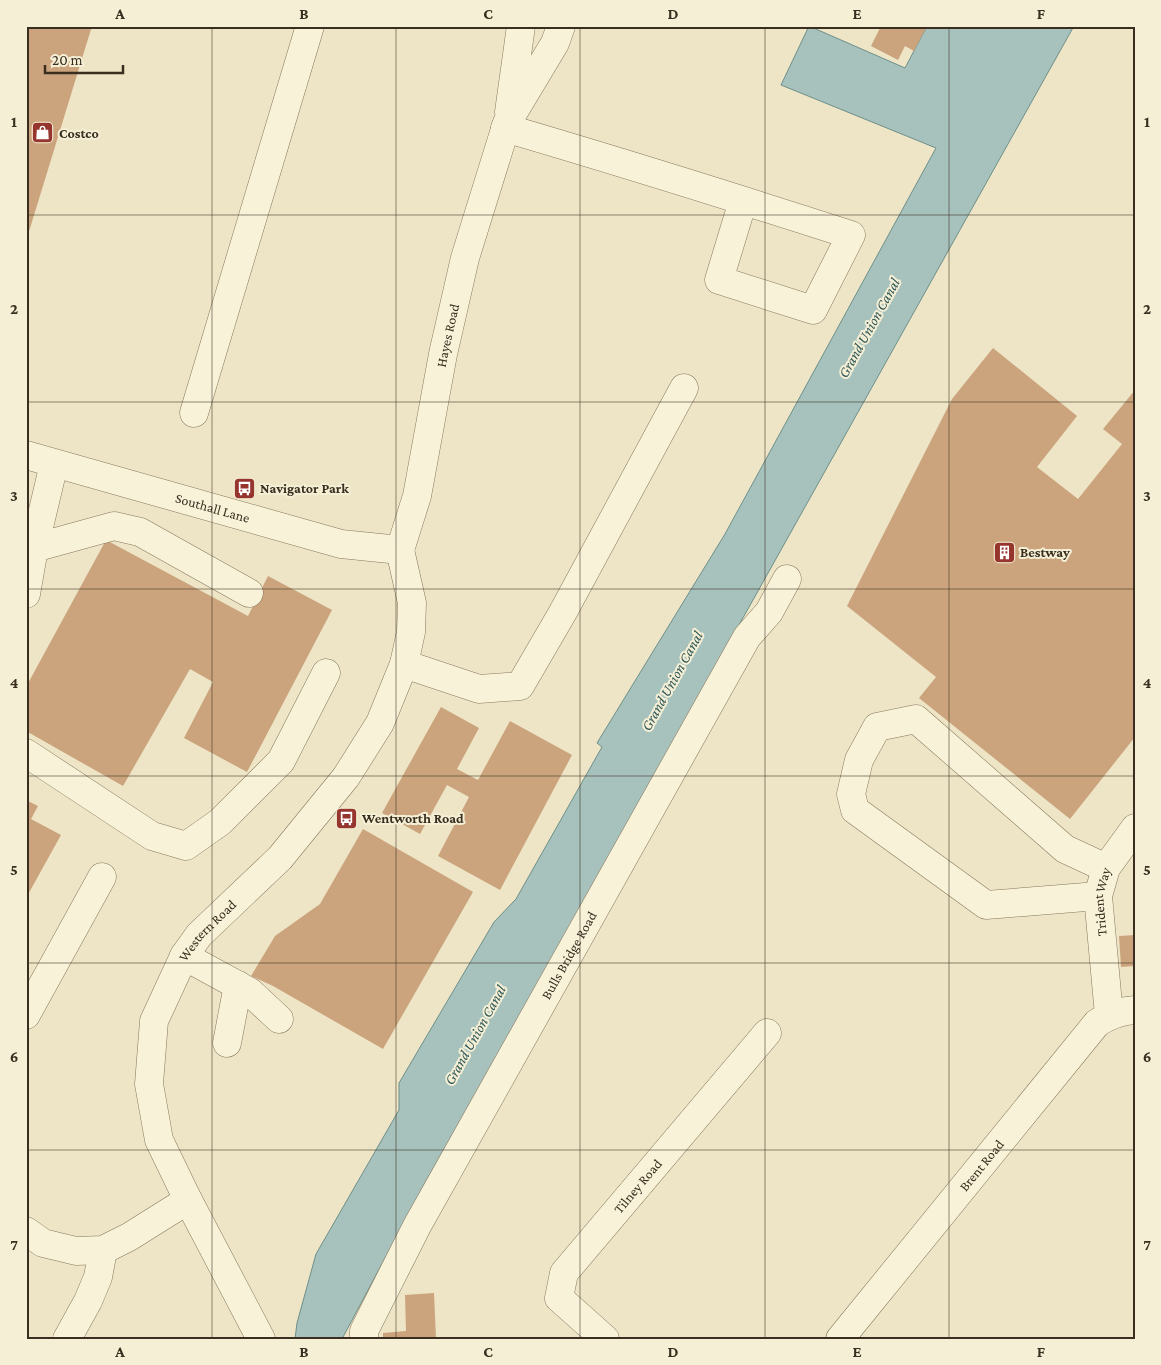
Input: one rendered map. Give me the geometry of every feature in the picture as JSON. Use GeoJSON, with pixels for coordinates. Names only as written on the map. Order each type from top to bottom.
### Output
{"type":"FeatureCollection","features":[{"type":"Feature","properties":{"kind":"street"},"geometry":{"type":"LineString","coordinates":[[194,413],[310,26]]}},
{"type":"Feature","properties":{"kind":"street","name":"Hayes Road"},"geometry":{"type":"LineString","coordinates":[[400,550],[416,496],[443,354],[465,258],[506,125],[521,26]]}},
{"type":"Feature","properties":{"kind":"street","name":"Hayes Road"},"geometry":{"type":"LineString","coordinates":[[506,125],[555,43],[561,26]]}},
{"type":"Feature","properties":{"kind":"street"},"geometry":{"type":"LineString","coordinates":[[506,125],[851,234],[813,310],[719,280],[743,201]]}},
{"type":"Feature","properties":{"kind":"street"},"geometry":{"type":"LineString","coordinates":[[404,664],[479,689],[520,686],[563,612],[684,388]]}},
{"type":"Feature","properties":{"kind":"street","name":"Southall Lane"},"geometry":{"type":"LineString","coordinates":[[26,455],[341,544],[400,550]]}},
{"type":"Feature","properties":{"kind":"street"},"geometry":{"type":"LineString","coordinates":[[26,594],[34,548],[54,464]]}},
{"type":"Feature","properties":{"kind":"street"},"geometry":{"type":"LineString","coordinates":[[34,548],[114,526],[140,532],[249,593]]}},
{"type":"Feature","properties":{"kind":"street","name":"Western Road"},"geometry":{"type":"LineString","coordinates":[[261,1339],[188,1200],[159,1140],[149,1084],[154,1021],[184,956],[199,935],[280,858],[346,777],[380,723],[404,664],[410,632],[412,603],[400,550]]}},
{"type":"Feature","properties":{"kind":"street","name":"Bulls Bridge Road"},"geometry":{"type":"LineString","coordinates":[[364,1339],[364,1331],[417,1226],[747,637],[769,612],[787,579]]}},
{"type":"Feature","properties":{"kind":"street"},"geometry":{"type":"LineString","coordinates":[[26,753],[152,836],[186,846],[220,822],[281,761],[326,673]]}},
{"type":"Feature","properties":{"kind":"street"},"geometry":{"type":"LineString","coordinates":[[1098,896],[986,905],[855,810],[851,794],[859,760],[877,727],[916,719],[1065,849],[1106,868]]}},
{"type":"Feature","properties":{"kind":"street","name":"Trident Way"},"geometry":{"type":"LineString","coordinates":[[1122,1012],[1098,896],[1106,868],[1135,828]]}},
{"type":"Feature","properties":{"kind":"street"},"geometry":{"type":"LineString","coordinates":[[26,1015],[102,877]]}},
{"type":"Feature","properties":{"kind":"street"},"geometry":{"type":"LineString","coordinates":[[184,956],[250,992],[279,1018]]}},
{"type":"Feature","properties":{"kind":"street"},"geometry":{"type":"LineString","coordinates":[[227,1043],[238,985]]}},
{"type":"Feature","properties":{"kind":"street","name":"Brent Road"},"geometry":{"type":"LineString","coordinates":[[840,1339],[1091,1031],[1098,1024],[1122,1012]]}},
{"type":"Feature","properties":{"kind":"street","name":"Tilney Road"},"geometry":{"type":"LineString","coordinates":[[605,1339],[559,1298],[564,1273],[767,1032]]}},
{"type":"Feature","properties":{"kind":"street"},"geometry":{"type":"LineString","coordinates":[[26,1231],[44,1243],[76,1251],[103,1250],[129,1237],[188,1200]]}},
{"type":"Feature","properties":{"kind":"street"},"geometry":{"type":"LineString","coordinates":[[67,1339],[88,1301],[98,1277],[103,1250]]}},
{"type":"Feature","properties":{"kind":"water","name":"Grand Union Canal"},"geometry":{"type":"Polygon","coordinates":[[[809,26],[905,68],[927,26],[1074,26],[425,1183],[342,1339],[295,1339],[297,1323],[316,1254],[399,1110],[399,1083],[494,922],[516,899],[602,747],[597,743],[725,534],[936,148],[781,85],[809,26]]]}},
{"type":"Feature","properties":{"kind":"building","name":"Costco"},"geometry":{"type":"Polygon","coordinates":[[[26,26],[92,26],[27,238],[26,238],[26,26]]]}},
{"type":"Feature","properties":{"kind":"building"},"geometry":{"type":"Polygon","coordinates":[[[881,26],[927,26],[914,51],[905,46],[898,60],[871,46],[881,26]]]}},
{"type":"Feature","properties":{"kind":"building","name":"Bestway"},"geometry":{"type":"Polygon","coordinates":[[[993,348],[1077,416],[1037,467],[1078,499],[1122,444],[1103,429],[1135,390],[1135,737],[1070,819],[919,698],[936,677],[847,606],[952,399],[993,348]]]}},
{"type":"Feature","properties":{"kind":"building"},"geometry":{"type":"Polygon","coordinates":[[[106,540],[248,616],[268,576],[332,610],[247,772],[184,738],[213,682],[190,669],[123,786],[26,731],[26,687],[106,540]]]}},
{"type":"Feature","properties":{"kind":"building"},"geometry":{"type":"Polygon","coordinates":[[[441,707],[479,728],[457,769],[478,780],[510,721],[572,755],[500,890],[438,856],[469,797],[447,785],[420,834],[382,813],[441,707]]]}},
{"type":"Feature","properties":{"kind":"building"},"geometry":{"type":"Polygon","coordinates":[[[26,800],[38,806],[31,819],[61,835],[26,898],[26,800]]]}},
{"type":"Feature","properties":{"kind":"building"},"geometry":{"type":"Polygon","coordinates":[[[363,829],[473,892],[383,1049],[273,986],[251,976],[275,936],[320,904],[363,829]]]}},
{"type":"Feature","properties":{"kind":"building"},"geometry":{"type":"Polygon","coordinates":[[[1135,935],[1135,966],[1121,967],[1119,936],[1135,935]]]}},
{"type":"Feature","properties":{"kind":"building"},"geometry":{"type":"Polygon","coordinates":[[[434,1293],[436,1339],[383,1339],[383,1333],[406,1331],[405,1295],[434,1293]]]}},
{"type":"Feature","properties":{"kind":"place","name":"Costco"},"geometry":{"type":"Point","coordinates":[43,133]}},
{"type":"Feature","properties":{"kind":"place","name":"Navigator Park"},"geometry":{"type":"Point","coordinates":[244,488]}},
{"type":"Feature","properties":{"kind":"place","name":"Bestway"},"geometry":{"type":"Point","coordinates":[1004,552]}},
{"type":"Feature","properties":{"kind":"place","name":"Wentworth Road"},"geometry":{"type":"Point","coordinates":[346,818]}}]}
